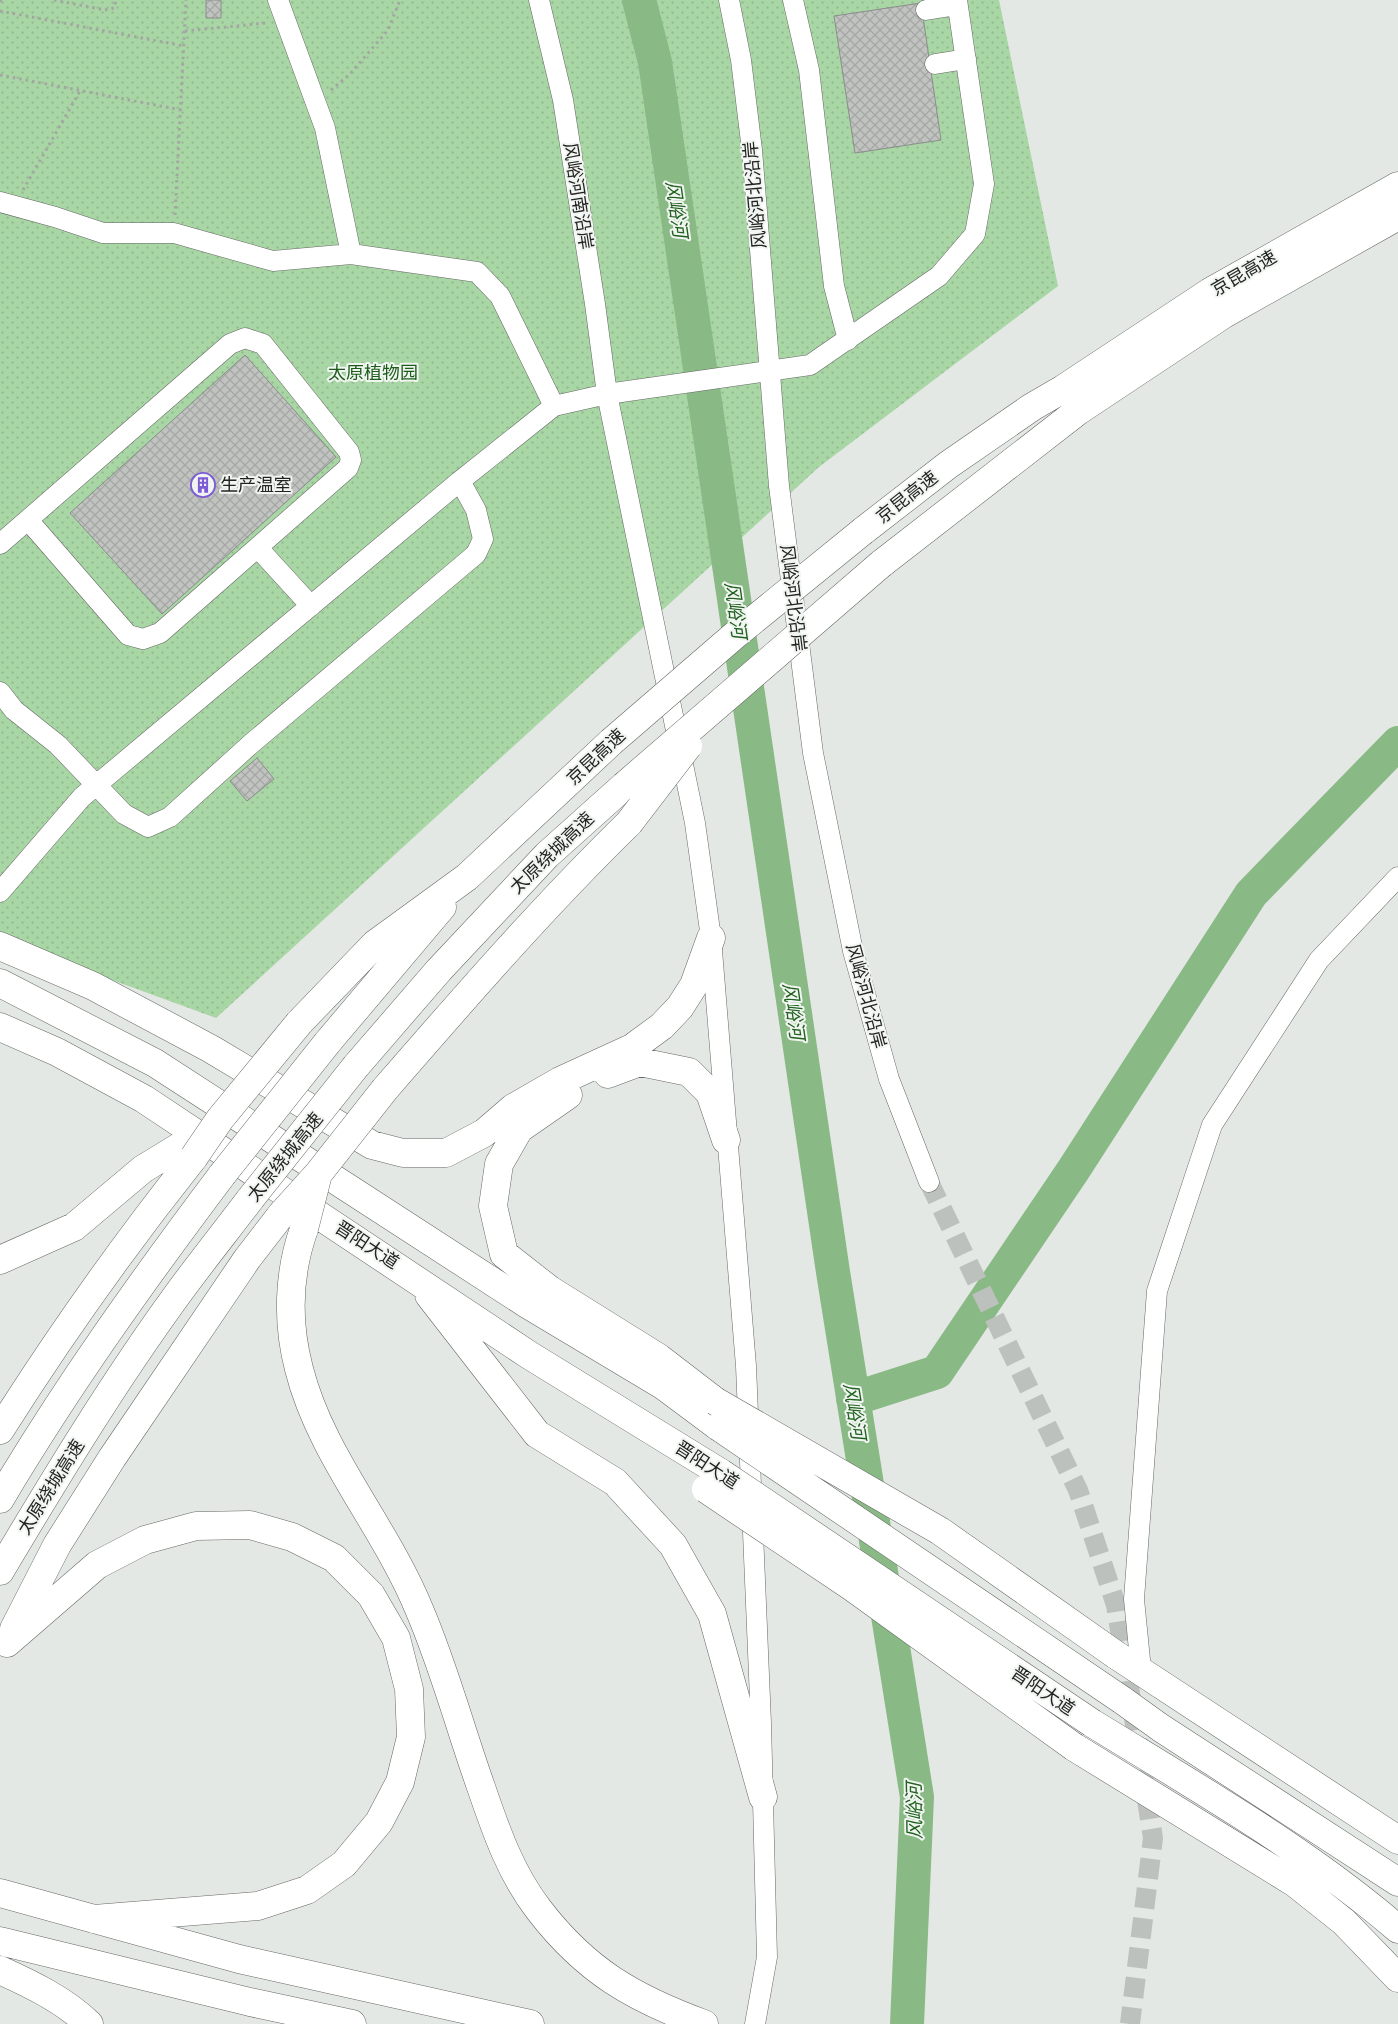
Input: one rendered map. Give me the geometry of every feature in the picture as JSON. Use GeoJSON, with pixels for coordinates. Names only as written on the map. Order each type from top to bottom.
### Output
{"type":"FeatureCollection","features":[{"type":"Feature","properties":{"kind":"highway","name":"京昆高速"},"geometry":{"type":"LineString","coordinates":[[467,877],[611,742],[735,635],[948,465],[1032,407],[1063,389],[1210,292],[1398,186]]}},
{"type":"Feature","properties":{"kind":"highway","name":"京昆高速"},"geometry":{"type":"LineString","coordinates":[[721,704],[881,564],[1078,411],[1224,314],[1398,216]]}},
{"type":"Feature","properties":{"kind":"highway"},"geometry":{"type":"LineString","coordinates":[[3,1650],[57,1545],[112,1458],[247,1259],[281,1215],[318,1174],[385,1089],[492,966],[582,869],[629,823],[721,704]]}},
{"type":"Feature","properties":{"kind":"highway","name":"太原绕城高速"},"geometry":{"type":"LineString","coordinates":[[0,1571],[51,1486],[177,1296],[251,1198],[356,1066],[438,970],[547,854],[721,704]]}},
{"type":"Feature","properties":{"kind":"highway"},"geometry":{"type":"LineString","coordinates":[[0,1430],[64,1330],[186,1152],[220,1119],[299,1023],[375,944],[467,877]]}},
{"type":"Feature","properties":{"kind":"highway"},"geometry":{"type":"LineString","coordinates":[[0,1498],[97,1347],[147,1274],[222,1175],[327,1043],[467,877]]}},
{"type":"Feature","properties":{"kind":"highway"},"geometry":{"type":"LineString","coordinates":[[0,946],[93,986],[211,1049],[372,1145],[403,1152],[446,1153],[484,1133],[513,1108],[560,1081],[632,1048],[662,1026],[680,1007],[694,985],[711,938]]}},
{"type":"Feature","properties":{"kind":"highway","name":"晋阳大道"},"geometry":{"type":"LineString","coordinates":[[0,984],[155,1063],[527,1304],[664,1386],[719,1427],[1161,1728],[1393,1879]]}},
{"type":"Feature","properties":{"kind":"highway","name":"晋阳大道"},"geometry":{"type":"LineString","coordinates":[[0,1027],[57,1052],[144,1099],[414,1276],[529,1354],[595,1395],[713,1481],[1092,1724],[1195,1786],[1370,1905],[1398,1929]]}},
{"type":"Feature","properties":{"kind":"highway"},"geometry":{"type":"LineString","coordinates":[[726,1140],[710,1093],[689,1072],[640,1062],[603,1076],[561,1099],[519,1129],[499,1164],[493,1206],[504,1254],[550,1290],[659,1358],[715,1401],[940,1531],[1116,1655],[1398,1840]]}},
{"type":"Feature","properties":{"kind":"highway"},"geometry":{"type":"LineString","coordinates":[[0,1260],[74,1227],[144,1169],[186,1152]]}},
{"type":"Feature","properties":{"kind":"highway"},"geometry":{"type":"LineString","coordinates":[[318,1174],[298,1247],[291,1289],[291,1328],[298,1368],[310,1406],[326,1439],[398,1564],[419,1608],[449,1689],[490,1815],[515,1875],[539,1910],[570,1947],[605,1976],[644,2000],[704,2024]]}},
{"type":"Feature","properties":{"kind":"highway"},"geometry":{"type":"LineString","coordinates":[[414,1276],[537,1434],[615,1482],[673,1545],[712,1614],[763,1797]]}},
{"type":"Feature","properties":{"kind":"highway"},"geometry":{"type":"LineString","coordinates":[[664,1386],[715,1401]]}},
{"type":"Feature","properties":{"kind":"highway"},"geometry":{"type":"LineString","coordinates":[[713,1481],[852,1587],[1074,1748],[1295,1883],[1344,1922],[1398,1978]]}},
{"type":"Feature","properties":{"kind":"highway"},"geometry":{"type":"LineString","coordinates":[[3,1650],[97,1565],[145,1540],[196,1526],[250,1525],[292,1537],[334,1558],[371,1595],[396,1638],[410,1689],[411,1737],[400,1782],[379,1822],[344,1864],[307,1890],[258,1906],[94,1919]]}},
{"type":"Feature","properties":{"kind":"highway"},"geometry":{"type":"LineString","coordinates":[[0,1893],[239,1959],[530,2024]]}},
{"type":"Feature","properties":{"kind":"highway"},"geometry":{"type":"LineString","coordinates":[[0,1941],[241,2000],[352,2024]]}},
{"type":"Feature","properties":{"kind":"highway"},"geometry":{"type":"LineString","coordinates":[[0,1970],[31,1984],[81,2016],[88,2024]]}},
{"type":"Feature","properties":{"kind":"street"},"geometry":{"type":"LineString","coordinates":[[278,0],[284,22],[325,128],[351,254]]}},
{"type":"Feature","properties":{"kind":"street","name":"风峪河南沿岸"},"geometry":{"type":"LineString","coordinates":[[539,0],[563,100],[596,304],[615,393],[695,823],[711,938],[726,1140],[746,1366],[763,1797],[767,1957],[755,2024]]}},
{"type":"Feature","properties":{"kind":"street","name":"风峪河北沿岸"},"geometry":{"type":"LineString","coordinates":[[729,0],[741,60],[752,150],[779,486],[813,753],[853,951],[889,1079],[929,1182]]}},
{"type":"Feature","properties":{"kind":"street"},"geometry":{"type":"LineString","coordinates":[[793,0],[808,70],[834,286],[848,340]]}},
{"type":"Feature","properties":{"kind":"street"},"geometry":{"type":"LineString","coordinates":[[0,892],[82,797],[460,481],[554,406],[615,393],[810,365],[939,276],[975,234],[984,184],[957,2],[926,10]]}},
{"type":"Feature","properties":{"kind":"street"},"geometry":{"type":"LineString","coordinates":[[935,64],[966,59]]}},
{"type":"Feature","properties":{"kind":"street"},"geometry":{"type":"LineString","coordinates":[[7,204],[103,233],[174,233],[273,261],[351,254],[478,272],[500,296],[554,406]]}},
{"type":"Feature","properties":{"kind":"street"},"geometry":{"type":"LineString","coordinates":[[0,544],[230,344],[245,338],[263,344],[349,452],[351,460],[348,468],[160,633],[143,639],[128,635],[28,520]]}},
{"type":"Feature","properties":{"kind":"street"},"geometry":{"type":"LineString","coordinates":[[0,692],[14,710],[58,745],[124,814],[148,827],[170,817],[252,743],[476,554],[483,539],[476,510],[460,481]]}},
{"type":"Feature","properties":{"kind":"street"},"geometry":{"type":"LineString","coordinates":[[258,548],[311,606]]}},
{"type":"Feature","properties":{"kind":"street"},"geometry":{"type":"LineString","coordinates":[[1141,1670],[1134,1599],[1157,1291],[1212,1125],[1319,960],[1398,877]]}},
{"type":"Feature","properties":{"kind":"path"},"geometry":{"type":"LineString","coordinates":[[54,0],[105,10],[114,8],[116,0]]}},
{"type":"Feature","properties":{"kind":"path"},"geometry":{"type":"LineString","coordinates":[[174,233],[186,0]]}},
{"type":"Feature","properties":{"kind":"path"},"geometry":{"type":"LineString","coordinates":[[316,103],[350,74],[388,30],[400,0]]}},
{"type":"Feature","properties":{"kind":"path"},"geometry":{"type":"LineString","coordinates":[[0,11],[184,46]]}},
{"type":"Feature","properties":{"kind":"path"},"geometry":{"type":"LineString","coordinates":[[185,31],[284,22]]}},
{"type":"Feature","properties":{"kind":"path"},"geometry":{"type":"LineString","coordinates":[[0,75],[181,110]]}},
{"type":"Feature","properties":{"kind":"path"},"geometry":{"type":"LineString","coordinates":[[7,204],[80,91]]}},
{"type":"Feature","properties":{"kind":"green space","name":"太原植物园"},"geometry":{"type":"Polygon","coordinates":[[[0,0],[999,0],[1058,286],[819,467],[216,1018],[0,939],[0,0]]]}},
{"type":"Feature","properties":{"kind":"building"},"geometry":{"type":"Polygon","coordinates":[[[206,0],[221,0],[221,18],[206,18],[206,0]]]}},
{"type":"Feature","properties":{"kind":"building"},"geometry":{"type":"Polygon","coordinates":[[[921,3],[941,140],[855,153],[834,16],[921,3]]]}},
{"type":"Feature","properties":{"kind":"building","name":"生产温室"},"geometry":{"type":"Polygon","coordinates":[[[245,355],[336,457],[162,614],[70,513],[245,355]]]}},
{"type":"Feature","properties":{"kind":"building"},"geometry":{"type":"Polygon","coordinates":[[[257,758],[274,779],[247,801],[230,781],[257,758]]]}},
{"type":"Feature","properties":{"kind":"waterway","name":"风峪河"},"geometry":{"type":"LineString","coordinates":[[639,0],[655,62],[833,1272],[917,1797],[907,2024]]}},
{"type":"Feature","properties":{"kind":"waterway"},"geometry":{"type":"LineString","coordinates":[[853,1399],[937,1372],[1074,1169],[1251,894],[1398,743]]}},
{"type":"Feature","properties":{"kind":"tunnel"},"geometry":{"type":"LineString","coordinates":[[929,1182],[1078,1490],[1116,1605],[1153,1838],[1130,2024]]}},
{"type":"Feature","properties":{"kind":"place","name":"生产温室"},"geometry":{"type":"Point","coordinates":[203,485]}}]}
